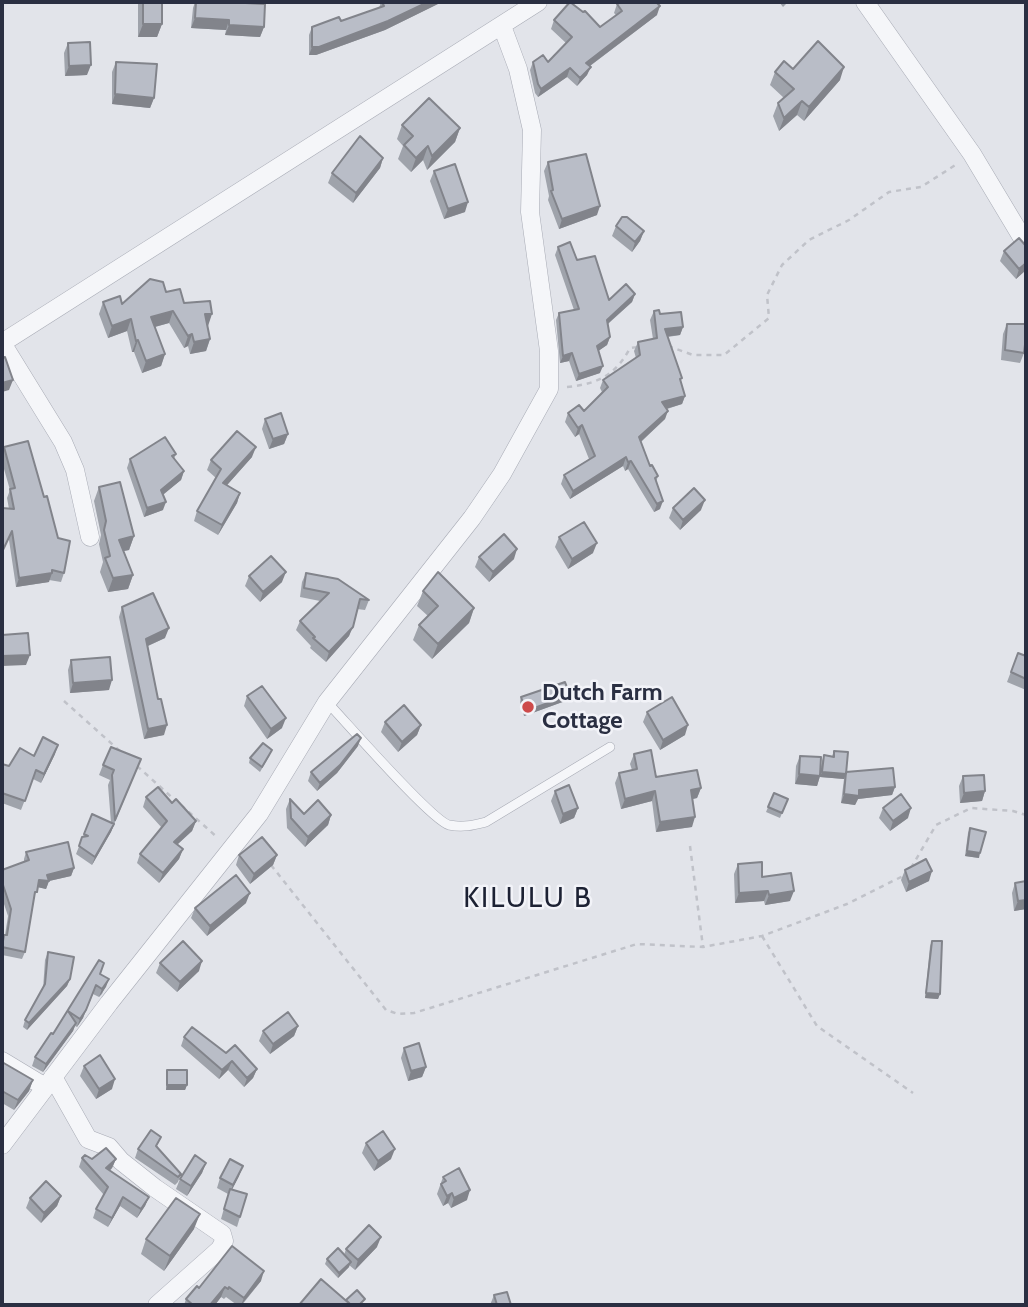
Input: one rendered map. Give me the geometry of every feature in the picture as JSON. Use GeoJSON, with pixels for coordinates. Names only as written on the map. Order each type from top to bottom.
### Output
{"type":"FeatureCollection","features":[{"type":"Feature","properties":{"kind":"street"},"geometry":{"type":"LineString","coordinates":[[90,537],[75,470],[63,442],[2,343],[538,2]]}},
{"type":"Feature","properties":{"kind":"street"},"geometry":{"type":"LineString","coordinates":[[865,2],[972,154],[1026,244]]}},
{"type":"Feature","properties":{"kind":"street"},"geometry":{"type":"LineString","coordinates":[[2,1146],[259,814],[327,702],[472,518],[502,474],[549,389],[549,351],[530,212],[532,130],[517,69],[502,26]]}},
{"type":"Feature","properties":{"kind":"street"},"geometry":{"type":"LineString","coordinates":[[2,1061],[49,1082],[88,1139],[109,1147],[121,1161],[155,1188],[222,1234],[225,1241],[220,1249],[157,1305]]}},
{"type":"Feature","properties":{"kind":"lane"},"geometry":{"type":"LineString","coordinates":[[327,702],[426,807],[447,824],[468,827],[486,822],[610,747]]}},
{"type":"Feature","properties":{"kind":"path"},"geometry":{"type":"LineString","coordinates":[[663,344],[694,355],[724,355],[769,318],[766,295],[782,264],[809,240],[849,220],[889,192],[921,187],[972,154]]}},
{"type":"Feature","properties":{"kind":"path"},"geometry":{"type":"LineString","coordinates":[[549,389],[593,384],[621,364],[630,348],[641,346]]}},
{"type":"Feature","properties":{"kind":"path"},"geometry":{"type":"LineString","coordinates":[[64,701],[127,757]]}},
{"type":"Feature","properties":{"kind":"path"},"geometry":{"type":"LineString","coordinates":[[137,766],[231,850]]}},
{"type":"Feature","properties":{"kind":"path"},"geometry":{"type":"LineString","coordinates":[[270,864],[386,1010],[398,1014],[414,1013],[637,944],[703,947],[762,936],[846,904],[907,874],[936,825],[971,808],[1013,811],[1026,815]]}},
{"type":"Feature","properties":{"kind":"path"},"geometry":{"type":"LineString","coordinates":[[691,846],[703,947]]}},
{"type":"Feature","properties":{"kind":"path"},"geometry":{"type":"LineString","coordinates":[[762,936],[817,1026],[914,1093]]}},
{"type":"Feature","properties":{"kind":"building"},"geometry":{"type":"Polygon","coordinates":[[[143,2],[162,2],[162,24],[143,24],[143,2]]]}},
{"type":"Feature","properties":{"kind":"building"},"geometry":{"type":"Polygon","coordinates":[[[196,2],[265,4],[264,27],[229,25],[229,20],[195,18],[196,2]]]}},
{"type":"Feature","properties":{"kind":"building"},"geometry":{"type":"Polygon","coordinates":[[[382,2],[428,2],[388,21],[319,47],[312,47],[312,27],[339,17],[341,21],[384,6],[382,2]]]}},
{"type":"Feature","properties":{"kind":"building"},"geometry":{"type":"Polygon","coordinates":[[[570,2],[585,11],[600,27],[622,11],[617,4],[621,2],[656,2],[660,6],[586,63],[591,67],[580,78],[570,68],[541,89],[533,62],[543,55],[548,62],[572,37],[554,20],[570,2]]]}},
{"type":"Feature","properties":{"kind":"building"},"geometry":{"type":"Polygon","coordinates":[[[818,41],[844,67],[809,107],[802,101],[784,118],[778,103],[794,89],[775,72],[784,61],[793,69],[818,41]]]}},
{"type":"Feature","properties":{"kind":"building"},"geometry":{"type":"Polygon","coordinates":[[[90,42],[91,65],[69,66],[68,43],[90,42]]]}},
{"type":"Feature","properties":{"kind":"building"},"geometry":{"type":"Polygon","coordinates":[[[116,62],[157,64],[154,98],[115,94],[116,62]]]}},
{"type":"Feature","properties":{"kind":"building"},"geometry":{"type":"Polygon","coordinates":[[[429,98],[460,128],[432,156],[428,146],[416,158],[404,145],[413,136],[402,125],[429,98]]]}},
{"type":"Feature","properties":{"kind":"building"},"geometry":{"type":"Polygon","coordinates":[[[360,136],[383,158],[356,193],[332,173],[360,136]]]}},
{"type":"Feature","properties":{"kind":"building"},"geometry":{"type":"Polygon","coordinates":[[[586,154],[600,206],[562,219],[551,191],[548,162],[586,154]]]}},
{"type":"Feature","properties":{"kind":"building"},"geometry":{"type":"Polygon","coordinates":[[[455,164],[468,202],[448,209],[434,171],[455,164]]]}},
{"type":"Feature","properties":{"kind":"building"},"geometry":{"type":"Polygon","coordinates":[[[622,217],[627,217],[644,231],[635,242],[616,226],[622,217]]]}},
{"type":"Feature","properties":{"kind":"building"},"geometry":{"type":"Polygon","coordinates":[[[1019,238],[1026,246],[1026,263],[1019,269],[1004,251],[1019,238]]]}},
{"type":"Feature","properties":{"kind":"building"},"geometry":{"type":"Polygon","coordinates":[[[570,242],[577,260],[595,256],[609,300],[626,284],[635,294],[607,320],[610,337],[597,346],[603,366],[579,374],[572,353],[563,356],[559,313],[579,309],[558,247],[570,242]]]}},
{"type":"Feature","properties":{"kind":"building"},"geometry":{"type":"Polygon","coordinates":[[[150,279],[163,282],[166,292],[180,289],[184,303],[210,301],[212,314],[205,314],[210,339],[194,342],[192,334],[188,336],[173,311],[151,317],[165,354],[146,361],[138,340],[136,341],[131,319],[112,326],[103,302],[120,296],[122,304],[150,279]]]}},
{"type":"Feature","properties":{"kind":"building"},"geometry":{"type":"Polygon","coordinates":[[[659,310],[660,314],[681,312],[683,327],[665,329],[682,378],[680,379],[685,396],[662,402],[668,411],[639,437],[650,466],[652,465],[658,476],[655,478],[663,501],[657,504],[626,457],[573,491],[564,475],[595,456],[582,425],[578,428],[568,413],[579,405],[584,411],[608,387],[603,380],[640,355],[638,342],[657,338],[654,311],[659,310]]]}},
{"type":"Feature","properties":{"kind":"building"},"geometry":{"type":"Polygon","coordinates":[[[1007,324],[1026,324],[1024,353],[1005,350],[1007,324]]]}},
{"type":"Feature","properties":{"kind":"building"},"geometry":{"type":"Polygon","coordinates":[[[5,357],[13,380],[2,383],[2,358],[5,357]]]}},
{"type":"Feature","properties":{"kind":"building"},"geometry":{"type":"Polygon","coordinates":[[[281,413],[288,434],[273,439],[265,419],[281,413]]]}},
{"type":"Feature","properties":{"kind":"building"},"geometry":{"type":"Polygon","coordinates":[[[237,431],[256,447],[223,483],[240,493],[222,525],[197,511],[221,469],[211,460],[237,431]]]}},
{"type":"Feature","properties":{"kind":"building"},"geometry":{"type":"Polygon","coordinates":[[[165,437],[176,454],[172,456],[184,471],[161,490],[166,502],[147,508],[130,459],[165,437]]]}},
{"type":"Feature","properties":{"kind":"building"},"geometry":{"type":"Polygon","coordinates":[[[28,441],[58,538],[70,541],[64,573],[52,570],[52,573],[19,578],[12,531],[2,552],[2,508],[14,509],[10,489],[15,488],[4,447],[28,441]]]}},
{"type":"Feature","properties":{"kind":"building"},"geometry":{"type":"Polygon","coordinates":[[[120,482],[134,536],[119,540],[133,575],[113,578],[105,558],[110,556],[99,487],[120,482]]]}},
{"type":"Feature","properties":{"kind":"building"},"geometry":{"type":"Polygon","coordinates":[[[694,488],[705,500],[683,520],[673,508],[694,488]]]}},
{"type":"Feature","properties":{"kind":"building"},"geometry":{"type":"Polygon","coordinates":[[[584,522],[597,543],[572,559],[559,537],[584,522]]]}},
{"type":"Feature","properties":{"kind":"building"},"geometry":{"type":"Polygon","coordinates":[[[504,534],[517,549],[493,572],[479,557],[504,534]]]}},
{"type":"Feature","properties":{"kind":"building"},"geometry":{"type":"Polygon","coordinates":[[[271,556],[286,572],[263,592],[249,576],[271,556]]]}},
{"type":"Feature","properties":{"kind":"building"},"geometry":{"type":"Polygon","coordinates":[[[438,572],[474,608],[438,644],[419,625],[438,606],[423,591],[438,572]]]}},
{"type":"Feature","properties":{"kind":"building"},"geometry":{"type":"Polygon","coordinates":[[[306,573],[338,579],[369,600],[360,599],[353,627],[329,652],[313,638],[315,637],[300,621],[329,593],[304,588],[306,573]]]}},
{"type":"Feature","properties":{"kind":"building"},"geometry":{"type":"Polygon","coordinates":[[[153,593],[169,628],[146,639],[158,699],[161,699],[167,725],[148,729],[122,607],[153,593]]]}},
{"type":"Feature","properties":{"kind":"building"},"geometry":{"type":"Polygon","coordinates":[[[28,633],[30,655],[2,656],[2,635],[28,633]]]}},
{"type":"Feature","properties":{"kind":"building"},"geometry":{"type":"Polygon","coordinates":[[[1018,653],[1026,656],[1026,679],[1011,672],[1018,653]]]}},
{"type":"Feature","properties":{"kind":"building"},"geometry":{"type":"Polygon","coordinates":[[[110,657],[112,680],[73,683],[71,660],[110,657]]]}},
{"type":"Feature","properties":{"kind":"building"},"geometry":{"type":"Polygon","coordinates":[[[565,682],[570,695],[526,711],[521,697],[565,682]]]}},
{"type":"Feature","properties":{"kind":"building"},"geometry":{"type":"Polygon","coordinates":[[[262,686],[286,718],[271,729],[247,696],[262,686]]]}},
{"type":"Feature","properties":{"kind":"building"},"geometry":{"type":"Polygon","coordinates":[[[672,697],[688,725],[663,740],[647,712],[672,697]]]}},
{"type":"Feature","properties":{"kind":"building"},"geometry":{"type":"Polygon","coordinates":[[[404,705],[421,725],[402,742],[385,722],[404,705]]]}},
{"type":"Feature","properties":{"kind":"building"},"geometry":{"type":"Polygon","coordinates":[[[357,734],[361,738],[340,765],[320,783],[311,772],[357,734]]]}},
{"type":"Feature","properties":{"kind":"building"},"geometry":{"type":"Polygon","coordinates":[[[43,737],[58,745],[44,774],[36,770],[25,801],[2,793],[2,764],[9,766],[20,748],[34,756],[43,737]]]}},
{"type":"Feature","properties":{"kind":"building"},"geometry":{"type":"Polygon","coordinates":[[[263,743],[272,750],[262,767],[250,758],[263,743]]]}},
{"type":"Feature","properties":{"kind":"building"},"geometry":{"type":"Polygon","coordinates":[[[111,747],[141,759],[115,820],[114,770],[103,765],[111,747]]]}},
{"type":"Feature","properties":{"kind":"building"},"geometry":{"type":"Polygon","coordinates":[[[651,750],[656,777],[697,770],[701,788],[691,790],[695,817],[660,822],[655,791],[625,799],[619,773],[637,769],[634,754],[651,750]]]}},
{"type":"Feature","properties":{"kind":"building"},"geometry":{"type":"Polygon","coordinates":[[[834,751],[848,752],[846,774],[822,772],[824,755],[834,757],[834,751]]]}},
{"type":"Feature","properties":{"kind":"building"},"geometry":{"type":"Polygon","coordinates":[[[800,756],[821,757],[820,776],[799,774],[800,756]]]}},
{"type":"Feature","properties":{"kind":"building"},"geometry":{"type":"Polygon","coordinates":[[[893,768],[895,787],[859,790],[859,796],[844,794],[846,772],[893,768]]]}},
{"type":"Feature","properties":{"kind":"building"},"geometry":{"type":"Polygon","coordinates":[[[984,775],[985,791],[964,793],[963,776],[984,775]]]}},
{"type":"Feature","properties":{"kind":"building"},"geometry":{"type":"Polygon","coordinates":[[[569,785],[578,808],[563,814],[555,791],[569,785]]]}},
{"type":"Feature","properties":{"kind":"building"},"geometry":{"type":"Polygon","coordinates":[[[158,787],[172,803],[176,799],[196,821],[174,842],[183,849],[163,873],[140,854],[167,821],[146,797],[158,787]]]}},
{"type":"Feature","properties":{"kind":"building"},"geometry":{"type":"Polygon","coordinates":[[[774,793],[788,799],[782,813],[768,807],[774,793]]]}},
{"type":"Feature","properties":{"kind":"building"},"geometry":{"type":"Polygon","coordinates":[[[901,794],[911,808],[893,821],[883,808],[901,794]]]}},
{"type":"Feature","properties":{"kind":"building"},"geometry":{"type":"Polygon","coordinates":[[[290,799],[304,814],[318,800],[331,815],[308,837],[291,818],[290,799]]]}},
{"type":"Feature","properties":{"kind":"building"},"geometry":{"type":"Polygon","coordinates":[[[92,814],[114,824],[95,857],[79,846],[82,837],[88,836],[84,834],[92,814]]]}},
{"type":"Feature","properties":{"kind":"building"},"geometry":{"type":"Polygon","coordinates":[[[970,828],[986,832],[980,853],[967,851],[970,828]]]}},
{"type":"Feature","properties":{"kind":"building"},"geometry":{"type":"Polygon","coordinates":[[[262,837],[277,855],[254,874],[239,855],[262,837]]]}},
{"type":"Feature","properties":{"kind":"building"},"geometry":{"type":"Polygon","coordinates":[[[68,842],[74,868],[47,875],[49,881],[39,880],[25,952],[2,947],[11,909],[2,882],[2,870],[29,860],[26,852],[68,842]]]}},
{"type":"Feature","properties":{"kind":"building"},"geometry":{"type":"Polygon","coordinates":[[[926,859],[932,871],[909,882],[905,870],[926,859]]]}},
{"type":"Feature","properties":{"kind":"building"},"geometry":{"type":"Polygon","coordinates":[[[762,862],[762,877],[791,873],[794,891],[769,895],[768,891],[739,893],[738,864],[762,862]]]}},
{"type":"Feature","properties":{"kind":"building"},"geometry":{"type":"Polygon","coordinates":[[[236,875],[250,893],[210,926],[195,908],[236,875]]]}},
{"type":"Feature","properties":{"kind":"building"},"geometry":{"type":"Polygon","coordinates":[[[1026,881],[1026,900],[1018,901],[1015,883],[1026,881]]]}},
{"type":"Feature","properties":{"kind":"building"},"geometry":{"type":"Polygon","coordinates":[[[183,941],[202,961],[180,982],[160,963],[183,941]]]}},
{"type":"Feature","properties":{"kind":"building"},"geometry":{"type":"Polygon","coordinates":[[[932,941],[942,941],[940,994],[926,993],[932,941]]]}},
{"type":"Feature","properties":{"kind":"building"},"geometry":{"type":"Polygon","coordinates":[[[48,952],[74,957],[70,979],[29,1023],[25,1020],[45,984],[48,952]]]}},
{"type":"Feature","properties":{"kind":"building"},"geometry":{"type":"Polygon","coordinates":[[[99,960],[104,963],[100,974],[109,979],[102,989],[96,985],[80,1019],[68,1011],[76,1023],[46,1064],[35,1057],[51,1033],[53,1034],[99,960]]]}},
{"type":"Feature","properties":{"kind":"building"},"geometry":{"type":"Polygon","coordinates":[[[288,1012],[298,1026],[273,1044],[263,1031],[288,1012]]]}},
{"type":"Feature","properties":{"kind":"building"},"geometry":{"type":"Polygon","coordinates":[[[192,1027],[226,1053],[235,1045],[257,1069],[247,1078],[232,1061],[222,1070],[184,1037],[192,1027]]]}},
{"type":"Feature","properties":{"kind":"building"},"geometry":{"type":"Polygon","coordinates":[[[419,1043],[426,1067],[411,1071],[404,1048],[419,1043]]]}},
{"type":"Feature","properties":{"kind":"building"},"geometry":{"type":"Polygon","coordinates":[[[100,1055],[115,1079],[99,1089],[84,1066],[100,1055]]]}},
{"type":"Feature","properties":{"kind":"building"},"geometry":{"type":"Polygon","coordinates":[[[2,1062],[33,1080],[18,1100],[2,1091],[2,1062]]]}},
{"type":"Feature","properties":{"kind":"building"},"geometry":{"type":"Polygon","coordinates":[[[167,1070],[187,1070],[187,1085],[167,1085],[167,1070]]]}},
{"type":"Feature","properties":{"kind":"building"},"geometry":{"type":"Polygon","coordinates":[[[151,1130],[161,1137],[156,1146],[181,1174],[178,1177],[138,1149],[151,1130]]]}},
{"type":"Feature","properties":{"kind":"building"},"geometry":{"type":"Polygon","coordinates":[[[383,1131],[395,1149],[378,1161],[366,1143],[383,1131]]]}},
{"type":"Feature","properties":{"kind":"building"},"geometry":{"type":"Polygon","coordinates":[[[106,1148],[116,1159],[106,1168],[149,1197],[141,1209],[123,1197],[112,1218],[96,1209],[108,1187],[82,1158],[85,1155],[92,1159],[106,1148]]]}},
{"type":"Feature","properties":{"kind":"building"},"geometry":{"type":"Polygon","coordinates":[[[195,1155],[206,1163],[191,1186],[180,1179],[195,1155]]]}},
{"type":"Feature","properties":{"kind":"building"},"geometry":{"type":"Polygon","coordinates":[[[230,1159],[243,1166],[233,1185],[220,1178],[230,1159]]]}},
{"type":"Feature","properties":{"kind":"building"},"geometry":{"type":"Polygon","coordinates":[[[459,1168],[470,1190],[454,1198],[452,1193],[447,1196],[441,1184],[446,1181],[443,1177],[459,1168]]]}},
{"type":"Feature","properties":{"kind":"building"},"geometry":{"type":"Polygon","coordinates":[[[46,1181],[61,1196],[44,1213],[30,1198],[46,1181]]]}},
{"type":"Feature","properties":{"kind":"building"},"geometry":{"type":"Polygon","coordinates":[[[230,1189],[247,1194],[240,1217],[224,1209],[230,1189]]]}},
{"type":"Feature","properties":{"kind":"building"},"geometry":{"type":"Polygon","coordinates":[[[176,1198],[200,1214],[170,1256],[146,1239],[176,1198]]]}},
{"type":"Feature","properties":{"kind":"building"},"geometry":{"type":"Polygon","coordinates":[[[369,1225],[381,1237],[358,1260],[346,1249],[369,1225]]]}},
{"type":"Feature","properties":{"kind":"building"},"geometry":{"type":"Polygon","coordinates":[[[232,1246],[264,1271],[244,1298],[225,1287],[210,1305],[193,1305],[186,1299],[197,1286],[199,1288],[232,1246]]]}},
{"type":"Feature","properties":{"kind":"building"},"geometry":{"type":"Polygon","coordinates":[[[338,1248],[351,1262],[339,1273],[327,1259],[338,1248]]]}},
{"type":"Feature","properties":{"kind":"building"},"geometry":{"type":"Polygon","coordinates":[[[321,1279],[351,1305],[299,1305],[321,1279]]]}},
{"type":"Feature","properties":{"kind":"building"},"geometry":{"type":"Polygon","coordinates":[[[357,1290],[365,1299],[359,1305],[351,1305],[346,1300],[357,1290]]]}},
{"type":"Feature","properties":{"kind":"building"},"geometry":{"type":"Polygon","coordinates":[[[507,1292],[511,1305],[497,1305],[494,1295],[507,1292]]]}},
{"type":"Feature","properties":{"kind":"place","name":"Dutch Farm Cottage"},"geometry":{"type":"Point","coordinates":[528,707]}},
{"type":"Feature","properties":{"kind":"district","name":"KILULU B"},"geometry":{"type":"Point","coordinates":[528,899]}}]}
